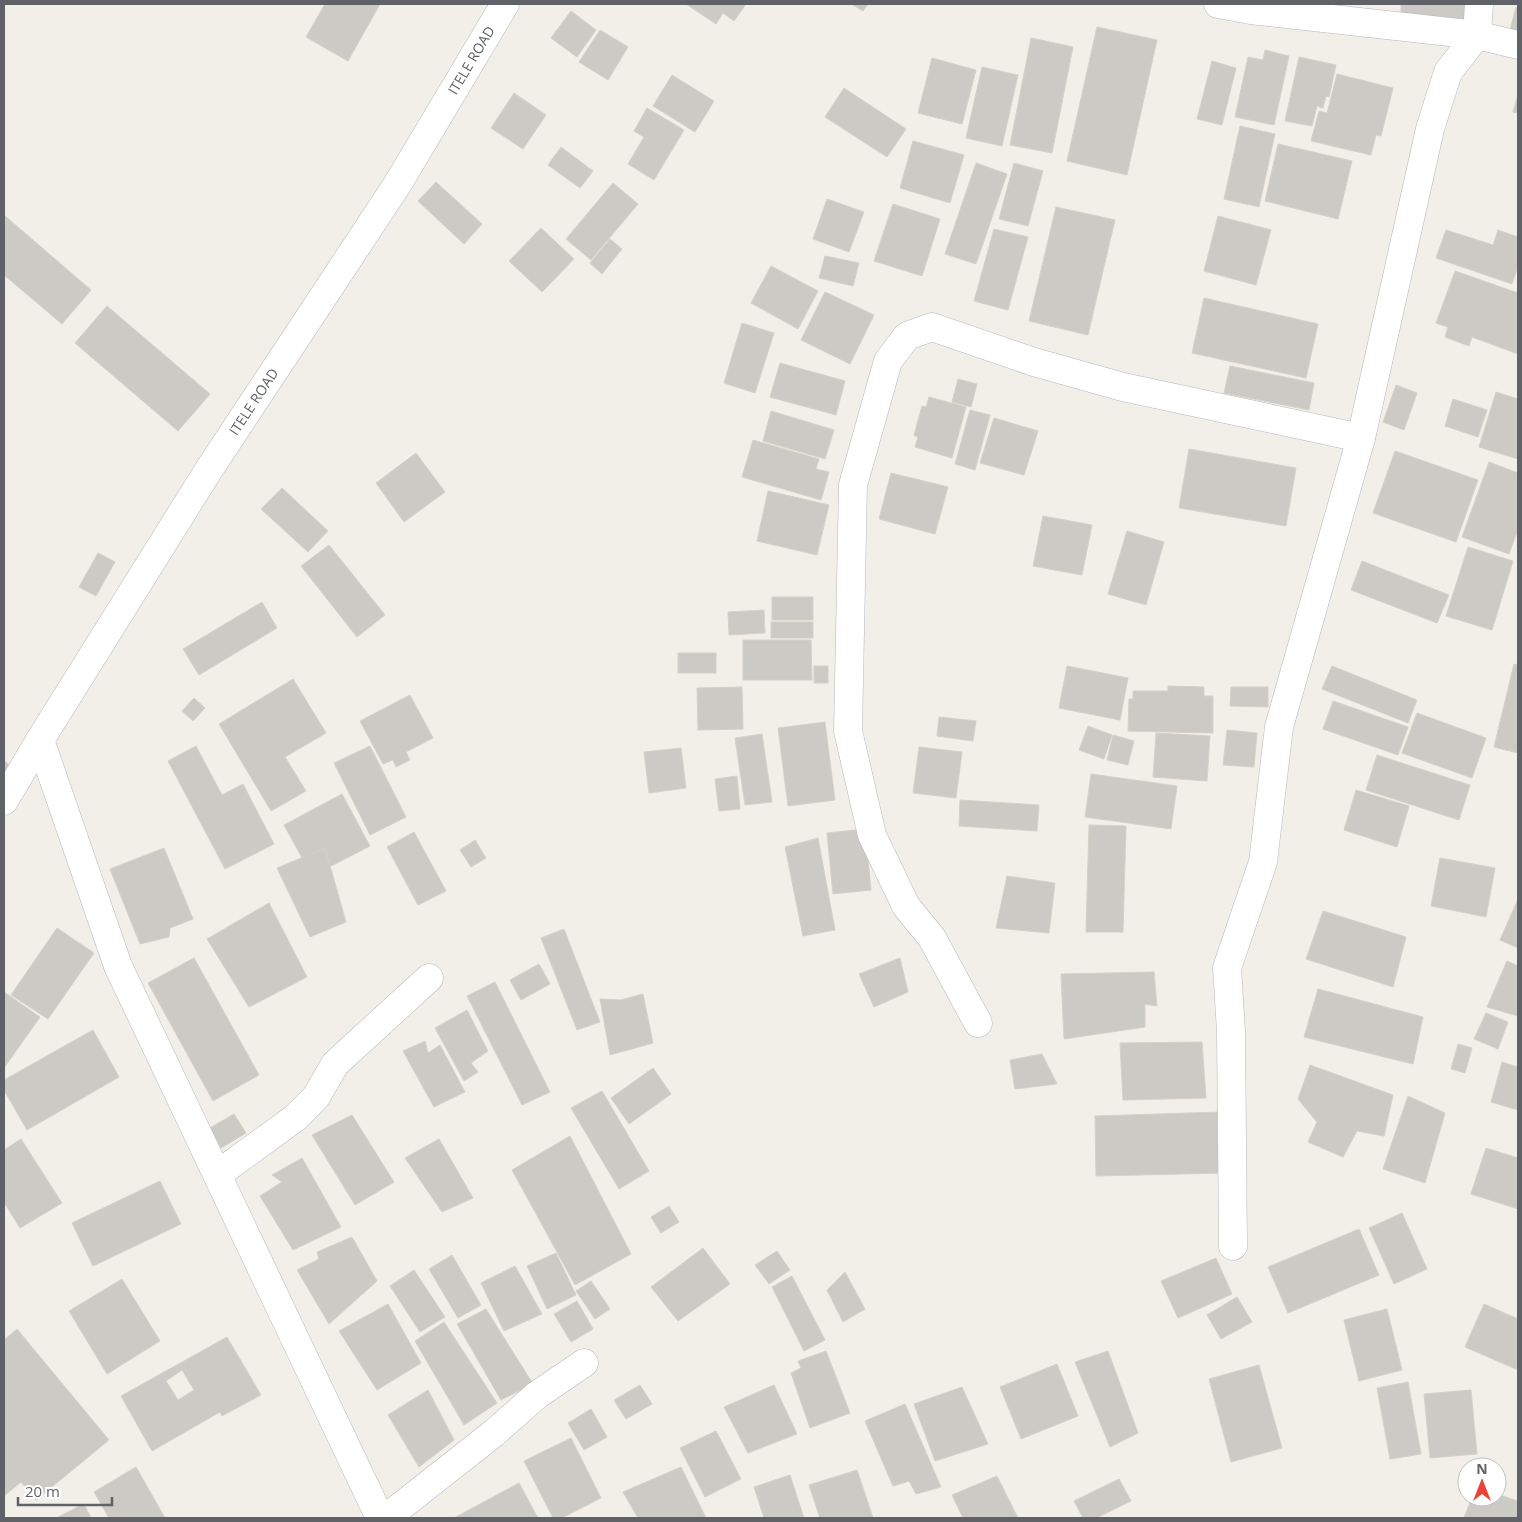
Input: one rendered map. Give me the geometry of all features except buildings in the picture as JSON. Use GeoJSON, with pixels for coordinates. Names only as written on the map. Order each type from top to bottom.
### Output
{"type":"FeatureCollection","features":[{"type":"Feature","properties":{"kind":"street","name":"ITELE ROAD"},"geometry":{"type":"LineString","coordinates":[[4,801],[208,471],[397,185],[505,4]]}},
{"type":"Feature","properties":{"kind":"street"},"geometry":{"type":"LineString","coordinates":[[1218,4],[1252,10],[1477,35],[1518,45]]}},
{"type":"Feature","properties":{"kind":"street"},"geometry":{"type":"LineString","coordinates":[[1233,1246],[1231,1031],[1226,968],[1264,862],[1279,727],[1361,438],[1430,129],[1448,72],[1477,35],[1479,4]]}},
{"type":"Feature","properties":{"kind":"street"},"geometry":{"type":"LineString","coordinates":[[978,1023],[932,938],[906,906],[872,835],[848,731],[853,485],[888,361],[907,336],[932,327],[1034,362],[1123,387],[1361,438]]}},
{"type":"Feature","properties":{"kind":"street"},"geometry":{"type":"LineString","coordinates":[[40,740],[118,966],[380,1518]]}},
{"type":"Feature","properties":{"kind":"street"},"geometry":{"type":"LineString","coordinates":[[218,1174],[295,1118],[316,1096],[335,1064],[430,978]]}},
{"type":"Feature","properties":{"kind":"street"},"geometry":{"type":"LineString","coordinates":[[386,1518],[494,1433],[537,1395],[584,1363]]}}]}
